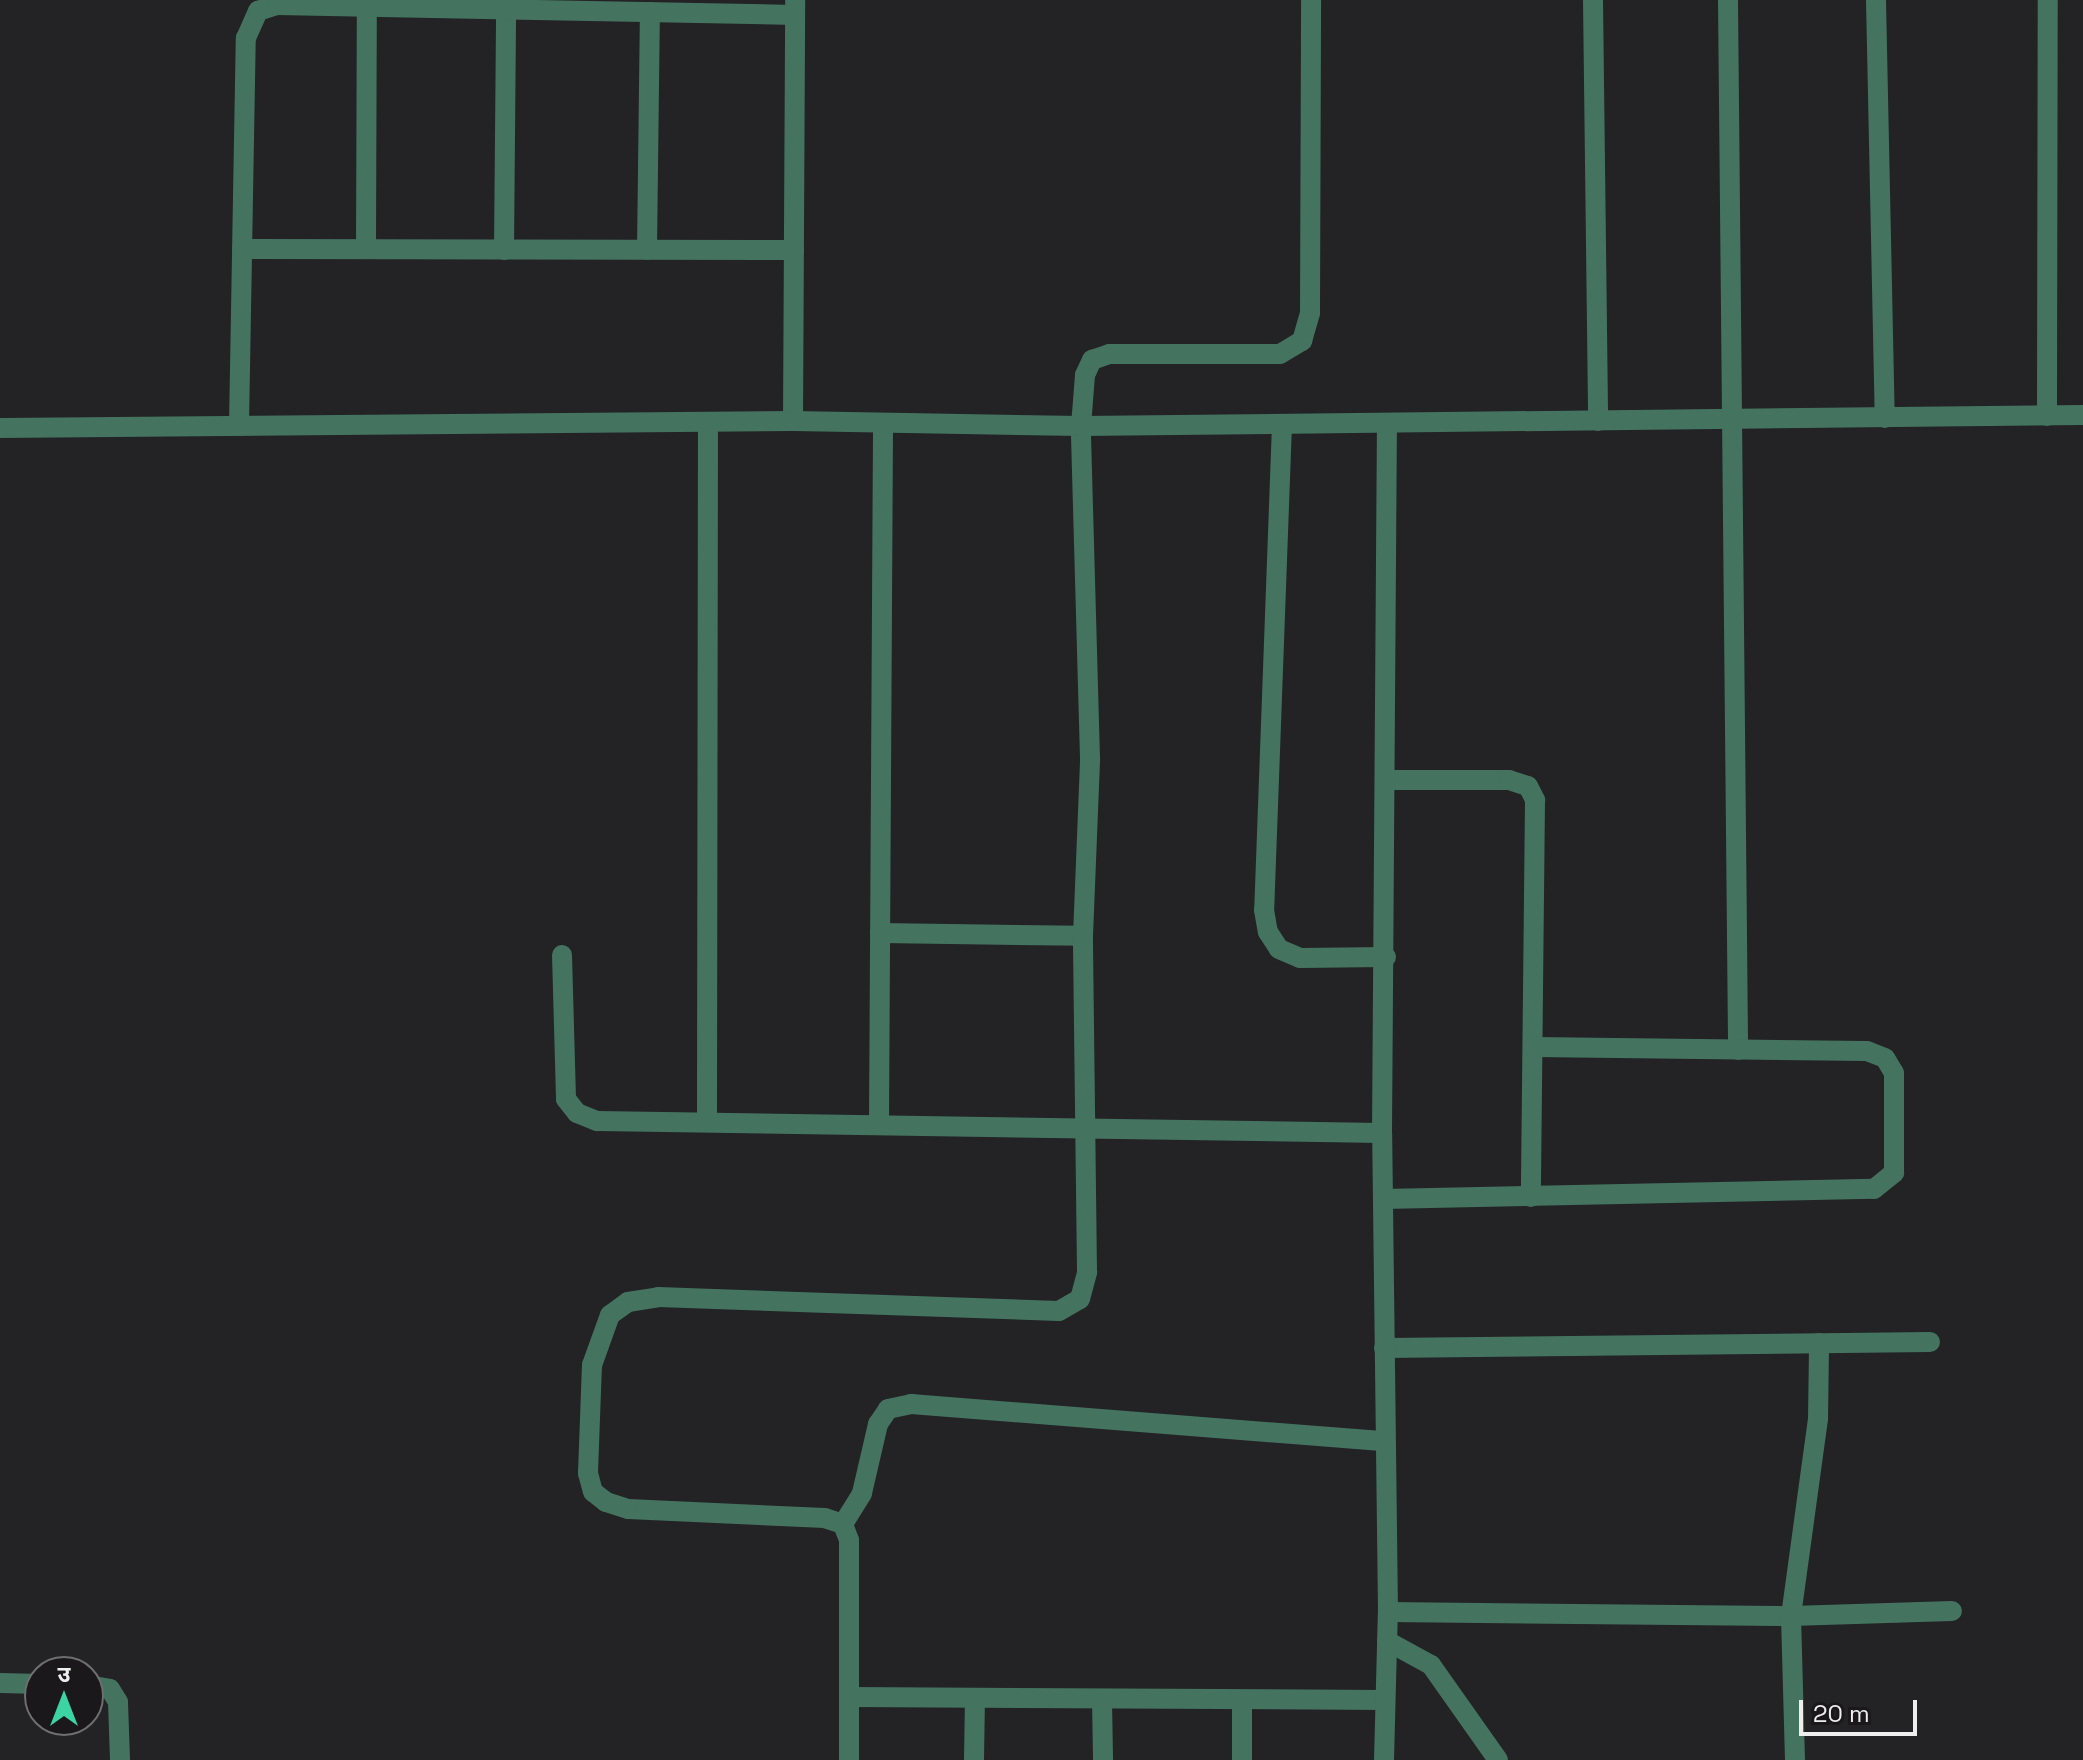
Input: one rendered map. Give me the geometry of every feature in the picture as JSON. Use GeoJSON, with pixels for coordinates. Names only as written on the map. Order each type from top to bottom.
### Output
{"type":"FeatureCollection","features":[{"type":"Feature","properties":{"kind":"street"},"geometry":{"type":"LineString","coordinates":[[843,1524],[825,1518],[628,1509],[593,1492],[588,1473],[592,1365],[610,1315],[628,1302],[658,1297],[1059,1311],[1080,1299],[1087,1272],[1083,936],[1090,649],[1081,426],[1085,375],[1092,360],[1109,354],[1280,354],[1302,341],[1310,313],[1311,0]]}},
{"type":"Feature","properties":{"kind":"street"},"geometry":{"type":"LineString","coordinates":[[1593,0],[1598,421]]}},
{"type":"Feature","properties":{"kind":"street"},"geometry":{"type":"LineString","coordinates":[[1728,0],[1738,1050]]}},
{"type":"Feature","properties":{"kind":"street"},"geometry":{"type":"LineString","coordinates":[[1876,0],[1885,418]]}},
{"type":"Feature","properties":{"kind":"street"},"geometry":{"type":"LineString","coordinates":[[2047,416],[2048,0]]}},
{"type":"Feature","properties":{"kind":"street"},"geometry":{"type":"LineString","coordinates":[[239,426],[249,21],[258,11],[276,5],[650,12],[795,8],[793,421]]}},
{"type":"Feature","properties":{"kind":"street"},"geometry":{"type":"LineString","coordinates":[[366,249],[367,7]]}},
{"type":"Feature","properties":{"kind":"street"},"geometry":{"type":"LineString","coordinates":[[504,250],[506,9]]}},
{"type":"Feature","properties":{"kind":"street"},"geometry":{"type":"LineString","coordinates":[[647,250],[650,12]]}},
{"type":"Feature","properties":{"kind":"street"},"geometry":{"type":"LineString","coordinates":[[242,249],[794,250]]}},
{"type":"Feature","properties":{"kind":"street"},"geometry":{"type":"LineString","coordinates":[[0,428],[793,421],[1081,426],[2083,415]]}},
{"type":"Feature","properties":{"kind":"street"},"geometry":{"type":"LineString","coordinates":[[707,1122],[708,422]]}},
{"type":"Feature","properties":{"kind":"street"},"geometry":{"type":"LineString","coordinates":[[879,1125],[883,423]]}},
{"type":"Feature","properties":{"kind":"street"},"geometry":{"type":"LineString","coordinates":[[1384,1760],[1388,1612],[1382,1133],[1386,957],[1387,423]]}},
{"type":"Feature","properties":{"kind":"street"},"geometry":{"type":"LineString","coordinates":[[1282,424],[1264,910],[1268,932],[1279,949],[1300,958],[1386,957]]}},
{"type":"Feature","properties":{"kind":"street"},"geometry":{"type":"LineString","coordinates":[[1387,780],[1509,780],[1528,786],[1538,821],[1531,1197]]}},
{"type":"Feature","properties":{"kind":"street"},"geometry":{"type":"LineString","coordinates":[[880,933],[1083,936]]}},
{"type":"Feature","properties":{"kind":"street"},"geometry":{"type":"LineString","coordinates":[[562,955],[563,1081],[566,1099],[577,1113],[597,1121],[1382,1133]]}},
{"type":"Feature","properties":{"kind":"street"},"geometry":{"type":"LineString","coordinates":[[1383,1199],[1874,1189],[1886,1183],[1897,1154],[1894,1073],[1885,1058],[1867,1051],[1534,1047]]}},
{"type":"Feature","properties":{"kind":"street"},"geometry":{"type":"LineString","coordinates":[[1384,1348],[1930,1342]]}},
{"type":"Feature","properties":{"kind":"street"},"geometry":{"type":"LineString","coordinates":[[1795,1760],[1791,1616],[1818,1419],[1819,1343]]}},
{"type":"Feature","properties":{"kind":"street"},"geometry":{"type":"LineString","coordinates":[[843,1524],[862,1493],[878,1424],[888,1409],[911,1404],[1385,1441]]}},
{"type":"Feature","properties":{"kind":"street"},"geometry":{"type":"LineString","coordinates":[[843,1524],[849,1540],[849,1760]]}},
{"type":"Feature","properties":{"kind":"street"},"geometry":{"type":"LineString","coordinates":[[1388,1612],[1791,1616],[1952,1611]]}},
{"type":"Feature","properties":{"kind":"street"},"geometry":{"type":"LineString","coordinates":[[1387,1641],[1431,1665],[1498,1760]]}},
{"type":"Feature","properties":{"kind":"street"},"geometry":{"type":"LineString","coordinates":[[0,1683],[24,1684]]}},
{"type":"Feature","properties":{"kind":"street"},"geometry":{"type":"LineString","coordinates":[[104,1688],[110,1689],[118,1702],[120,1760]]}},
{"type":"Feature","properties":{"kind":"street"},"geometry":{"type":"LineString","coordinates":[[850,1697],[1385,1700]]}},
{"type":"Feature","properties":{"kind":"street"},"geometry":{"type":"LineString","coordinates":[[974,1760],[975,1698]]}},
{"type":"Feature","properties":{"kind":"street"},"geometry":{"type":"LineString","coordinates":[[1102,1700],[1103,1760]]}},
{"type":"Feature","properties":{"kind":"street"},"geometry":{"type":"LineString","coordinates":[[1242,1700],[1242,1760]]}}]}
